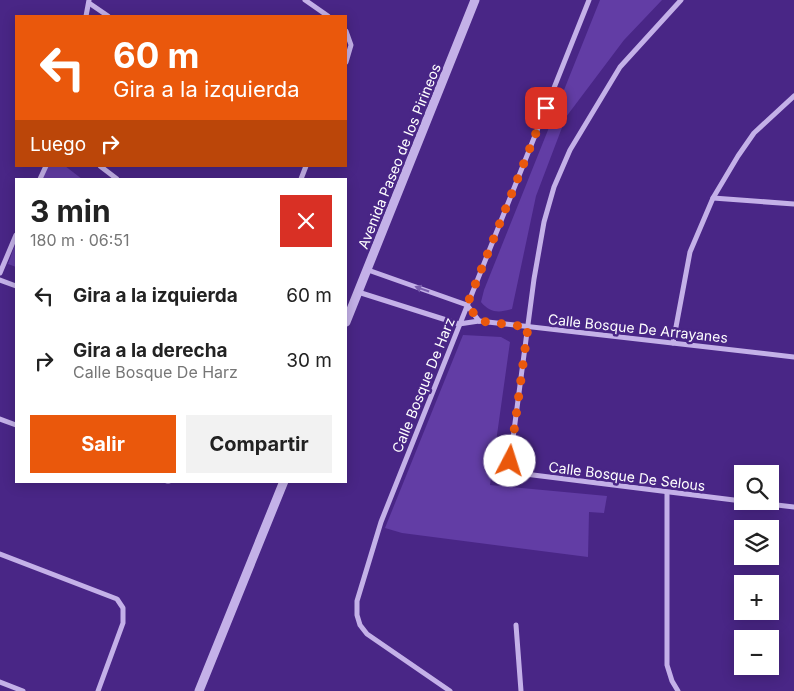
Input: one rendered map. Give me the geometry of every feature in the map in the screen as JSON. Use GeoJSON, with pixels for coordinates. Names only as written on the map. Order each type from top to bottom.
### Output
{"type":"FeatureCollection","features":[{"type":"Feature","properties":{"kind":"street"},"geometry":{"type":"LineString","coordinates":[[305,0],[327,15]]}},
{"type":"Feature","properties":{"kind":"street","name":"Avenida Paseo de los Pirineos"},"geometry":{"type":"LineString","coordinates":[[347,320],[475,0]]}},
{"type":"Feature","properties":{"kind":"street","name":"Calle Bosque De Harz"},"geometry":{"type":"LineString","coordinates":[[450,691],[367,634],[360,625],[357,615],[357,600],[381,522],[590,0]]}},
{"type":"Feature","properties":{"kind":"street","name":"Calle Bosque De Selous"},"geometry":{"type":"LineString","coordinates":[[681,0],[620,68],[570,150],[554,187],[544,222],[510,455],[513,467],[525,474],[734,500]]}},
{"type":"Feature","properties":{"kind":"street"},"geometry":{"type":"LineString","coordinates":[[86,15],[89,1],[107,15]]}},
{"type":"Feature","properties":{"kind":"street"},"geometry":{"type":"LineString","coordinates":[[347,33],[350,39],[350,52],[347,60]]}},
{"type":"Feature","properties":{"kind":"street"},"geometry":{"type":"LineString","coordinates":[[673,343],[690,252],[713,198],[754,133],[794,96]]}},
{"type":"Feature","properties":{"kind":"street"},"geometry":{"type":"LineString","coordinates":[[101,167],[116,178]]}},
{"type":"Feature","properties":{"kind":"street"},"geometry":{"type":"LineString","coordinates":[[713,198],[794,204]]}},
{"type":"Feature","properties":{"kind":"street"},"geometry":{"type":"LineString","coordinates":[[0,273],[15,237]]}},
{"type":"Feature","properties":{"kind":"street"},"geometry":{"type":"LineString","coordinates":[[368,270],[467,305],[480,321]]}},
{"type":"Feature","properties":{"kind":"street"},"geometry":{"type":"LineString","coordinates":[[0,280],[15,286]]}},
{"type":"Feature","properties":{"kind":"street","name":"Calle Bosque De Arrayanes"},"geometry":{"type":"LineString","coordinates":[[358,292],[459,324],[480,321],[794,357]]}},
{"type":"Feature","properties":{"kind":"street"},"geometry":{"type":"LineString","coordinates":[[0,419],[15,426]]}},
{"type":"Feature","properties":{"kind":"street"},"geometry":{"type":"LineString","coordinates":[[199,691],[283,483]]}},
{"type":"Feature","properties":{"kind":"street"},"geometry":{"type":"LineString","coordinates":[[667,493],[667,665],[672,681],[678,691]]}},
{"type":"Feature","properties":{"kind":"street","name":"Calle Bosque De Selous"},"geometry":{"type":"LineString","coordinates":[[779,505],[794,507]]}},
{"type":"Feature","properties":{"kind":"street"},"geometry":{"type":"LineString","coordinates":[[0,554],[117,599],[123,608],[123,623],[98,691]]}},
{"type":"Feature","properties":{"kind":"street"},"geometry":{"type":"LineString","coordinates":[[516,625],[521,691]]}},
{"type":"Feature","properties":{"kind":"street"},"geometry":{"type":"LineString","coordinates":[[0,682],[23,691]]}},
{"type":"Feature","properties":{"kind":"shaded area"},"geometry":{"type":"Polygon","coordinates":[[[600,0],[662,0],[624,40],[566,117],[536,196],[512,309],[503,311],[491,310],[481,302],[484,290],[600,0]]]}},
{"type":"Feature","properties":{"kind":"shaded area"},"geometry":{"type":"Polygon","coordinates":[[[44,167],[66,167],[81,178],[40,178],[44,167]]]}},
{"type":"Feature","properties":{"kind":"shaded area"},"geometry":{"type":"Polygon","coordinates":[[[15,245],[15,267],[8,264],[15,245]]]}},
{"type":"Feature","properties":{"kind":"shaded area"},"geometry":{"type":"Polygon","coordinates":[[[463,335],[501,337],[510,342],[490,485],[607,496],[604,513],[589,512],[588,557],[402,533],[385,528],[463,335]]]}},
{"type":"Feature","properties":{"kind":"route"},"geometry":{"type":"LineString","coordinates":[[510,461],[528,327],[480,321],[467,305],[546,108]]}}]}
